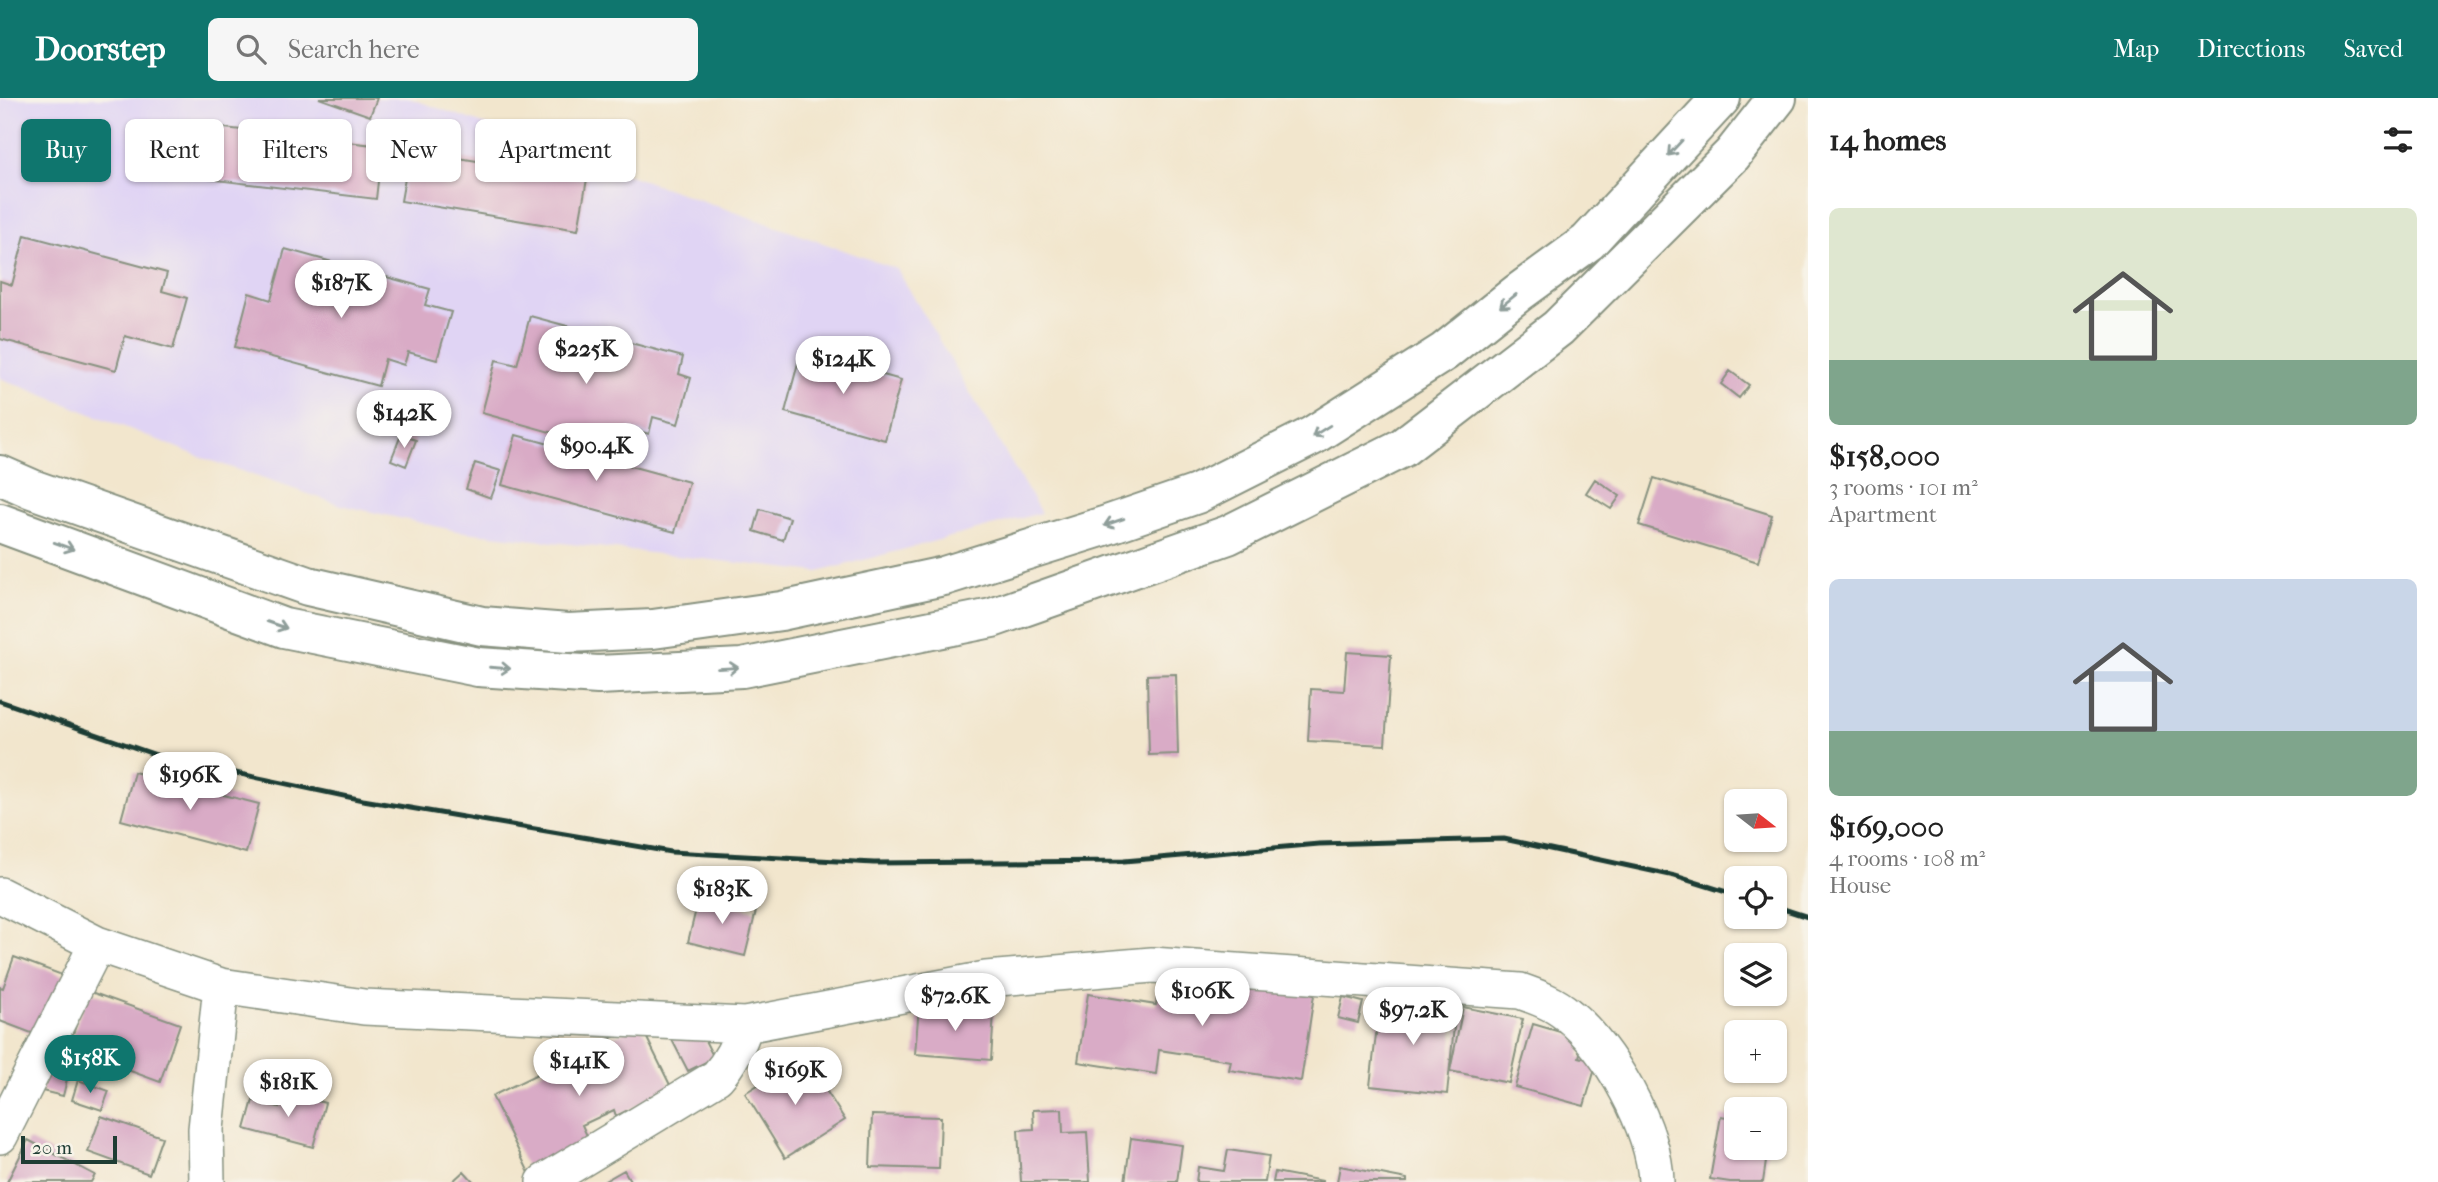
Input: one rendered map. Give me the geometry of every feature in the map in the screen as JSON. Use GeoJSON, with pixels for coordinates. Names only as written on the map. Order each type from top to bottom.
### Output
{"type":"FeatureCollection","features":[{"type":"Feature","properties":{"kind":"highway"},"geometry":{"type":"LineString","coordinates":[[0,475],[32,489],[308,586],[482,626],[568,633],[653,629],[781,611],[930,579],[1104,526],[1197,494],[1312,436],[1444,352],[1588,242],[1721,98]]}},
{"type":"Feature","properties":{"kind":"highway"},"geometry":{"type":"LineString","coordinates":[[0,523],[284,628],[478,667],[598,675],[742,668],[992,618],[1228,536],[1402,448],[1558,328],[1732,155],[1777,98]]}},
{"type":"Feature","properties":{"kind":"street"},"geometry":{"type":"LineString","coordinates":[[0,895],[97,944],[221,986],[364,1007],[745,1025],[986,979],[1152,965],[1520,991],[1545,1000],[1567,1014],[1587,1032],[1628,1090],[1646,1132],[1656,1182]]}},
{"type":"Feature","properties":{"kind":"street"},"geometry":{"type":"LineString","coordinates":[[0,1136],[97,944]]}},
{"type":"Feature","properties":{"kind":"street"},"geometry":{"type":"LineString","coordinates":[[207,1182],[206,1129],[221,986]]}},
{"type":"Feature","properties":{"kind":"street"},"geometry":{"type":"LineString","coordinates":[[544,1182],[717,1077],[734,1053],[745,1025]]}},
{"type":"Feature","properties":{"kind":"shaded area"},"geometry":{"type":"Polygon","coordinates":[[[0,98],[409,98],[475,121],[475,182],[636,182],[636,178],[897,269],[1041,513],[818,572],[457,531],[341,505],[206,459],[0,378],[0,98]]]}},
{"type":"Feature","properties":{"kind":"building"},"geometry":{"type":"Polygon","coordinates":[[[319,98],[377,98],[370,116],[319,98]]]}},
{"type":"Feature","properties":{"kind":"building"},"geometry":{"type":"Polygon","coordinates":[[[224,128],[238,130],[238,182],[352,182],[352,143],[366,144],[366,182],[378,182],[376,199],[224,181],[224,128]]]}},
{"type":"Feature","properties":{"kind":"building"},"geometry":{"type":"Polygon","coordinates":[[[461,158],[475,161],[475,182],[586,182],[578,230],[401,201],[404,182],[461,182],[461,158]]]}},
{"type":"Feature","properties":{"kind":"building"},"geometry":{"type":"Polygon","coordinates":[[[25,235],[167,273],[162,291],[187,298],[173,349],[125,336],[116,370],[0,339],[0,281],[12,285],[25,235]]]}},
{"type":"Feature","properties":{"kind":"building"},"geometry":{"type":"Polygon","coordinates":[[[285,249],[430,289],[425,305],[451,312],[437,360],[408,352],[404,365],[385,359],[378,386],[235,347],[249,293],[271,300],[285,249]]]}},
{"type":"Feature","properties":{"kind":"building"},"geometry":{"type":"Polygon","coordinates":[[[530,316],[683,357],[679,374],[691,378],[678,424],[653,417],[649,434],[629,428],[622,452],[482,413],[496,360],[517,365],[530,316]]]}},
{"type":"Feature","properties":{"kind":"building"},"geometry":{"type":"Polygon","coordinates":[[[801,352],[901,380],[885,440],[785,412],[801,352]]]}},
{"type":"Feature","properties":{"kind":"building"},"geometry":{"type":"Polygon","coordinates":[[[1730,371],[1749,385],[1739,398],[1721,384],[1730,371]]]}},
{"type":"Feature","properties":{"kind":"building"},"geometry":{"type":"Polygon","coordinates":[[[401,435],[416,440],[406,466],[391,460],[401,435]]]}},
{"type":"Feature","properties":{"kind":"building"},"geometry":{"type":"Polygon","coordinates":[[[516,435],[689,482],[675,532],[502,485],[516,435]]]}},
{"type":"Feature","properties":{"kind":"building"},"geometry":{"type":"Polygon","coordinates":[[[475,463],[501,471],[491,498],[466,489],[475,463]]]}},
{"type":"Feature","properties":{"kind":"building"},"geometry":{"type":"Polygon","coordinates":[[[1654,478],[1772,515],[1758,562],[1639,525],[1654,478]]]}},
{"type":"Feature","properties":{"kind":"building"},"geometry":{"type":"Polygon","coordinates":[[[1595,479],[1620,496],[1611,509],[1586,493],[1595,479]]]}},
{"type":"Feature","properties":{"kind":"building"},"geometry":{"type":"Polygon","coordinates":[[[760,509],[790,518],[783,540],[754,531],[760,509]]]}},
{"type":"Feature","properties":{"kind":"building"},"geometry":{"type":"Polygon","coordinates":[[[1347,652],[1391,655],[1385,745],[1308,741],[1311,689],[1344,691],[1347,652]]]}},
{"type":"Feature","properties":{"kind":"building"},"geometry":{"type":"Polygon","coordinates":[[[1176,674],[1178,754],[1149,755],[1147,675],[1176,674]]]}},
{"type":"Feature","properties":{"kind":"building"},"geometry":{"type":"Polygon","coordinates":[[[134,772],[259,804],[246,853],[121,820],[134,772]]]}},
{"type":"Feature","properties":{"kind":"building"},"geometry":{"type":"Polygon","coordinates":[[[699,897],[756,911],[745,956],[688,942],[699,897]]]}},
{"type":"Feature","properties":{"kind":"building"},"geometry":{"type":"Polygon","coordinates":[[[14,957],[65,976],[42,1037],[0,1021],[0,987],[3,988],[14,957]]]}},
{"type":"Feature","properties":{"kind":"building"},"geometry":{"type":"Polygon","coordinates":[[[1160,976],[1245,984],[1314,995],[1301,1081],[1229,1070],[1231,1061],[1159,1050],[1156,1074],[1078,1062],[1088,994],[1156,1005],[1160,976]]]}},
{"type":"Feature","properties":{"kind":"building"},"geometry":{"type":"Polygon","coordinates":[[[88,991],[180,1024],[160,1082],[68,1048],[88,991]]]}},
{"type":"Feature","properties":{"kind":"building"},"geometry":{"type":"Polygon","coordinates":[[[1343,997],[1363,1002],[1358,1023],[1338,1018],[1343,997]]]}},
{"type":"Feature","properties":{"kind":"building"},"geometry":{"type":"Polygon","coordinates":[[[1380,1000],[1456,1008],[1447,1094],[1370,1086],[1380,1000]]]}},
{"type":"Feature","properties":{"kind":"building"},"geometry":{"type":"Polygon","coordinates":[[[919,1006],[994,1012],[991,1060],[915,1054],[919,1006]]]}},
{"type":"Feature","properties":{"kind":"building"},"geometry":{"type":"Polygon","coordinates":[[[1463,1007],[1523,1019],[1509,1083],[1450,1071],[1463,1007]]]}},
{"type":"Feature","properties":{"kind":"building"},"geometry":{"type":"Polygon","coordinates":[[[640,1024],[672,1089],[616,1116],[614,1110],[582,1125],[593,1149],[532,1179],[492,1096],[640,1024]]]}},
{"type":"Feature","properties":{"kind":"building"},"geometry":{"type":"Polygon","coordinates":[[[1533,1024],[1584,1039],[1579,1057],[1597,1062],[1584,1106],[1515,1087],[1533,1024]]]}},
{"type":"Feature","properties":{"kind":"building"},"geometry":{"type":"Polygon","coordinates":[[[697,1025],[714,1058],[688,1071],[671,1038],[697,1025]]]}},
{"type":"Feature","properties":{"kind":"building"},"geometry":{"type":"Polygon","coordinates":[[[804,1056],[845,1120],[785,1158],[745,1093],[804,1056]]]}},
{"type":"Feature","properties":{"kind":"building"},"geometry":{"type":"Polygon","coordinates":[[[48,1066],[69,1071],[63,1096],[42,1091],[48,1066]]]}},
{"type":"Feature","properties":{"kind":"building"},"geometry":{"type":"Polygon","coordinates":[[[78,1080],[109,1091],[102,1110],[72,1100],[78,1080]]]}},
{"type":"Feature","properties":{"kind":"building"},"geometry":{"type":"Polygon","coordinates":[[[284,1092],[325,1103],[313,1147],[245,1129],[253,1100],[279,1107],[284,1092]]]}},
{"type":"Feature","properties":{"kind":"building"},"geometry":{"type":"Polygon","coordinates":[[[1062,1109],[1063,1133],[1087,1132],[1090,1182],[1021,1182],[1018,1130],[1034,1129],[1033,1110],[1062,1109]]]}},
{"type":"Feature","properties":{"kind":"building"},"geometry":{"type":"Polygon","coordinates":[[[872,1115],[941,1117],[939,1169],[870,1167],[872,1115]]]}},
{"type":"Feature","properties":{"kind":"building"},"geometry":{"type":"Polygon","coordinates":[[[101,1116],[162,1137],[149,1174],[88,1152],[101,1116]]]}},
{"type":"Feature","properties":{"kind":"building"},"geometry":{"type":"Polygon","coordinates":[[[1721,1116],[1724,1117],[1724,1160],[1766,1160],[1763,1182],[1710,1179],[1721,1116]]]}},
{"type":"Feature","properties":{"kind":"building"},"geometry":{"type":"Polygon","coordinates":[[[1131,1138],[1182,1145],[1177,1182],[1125,1182],[1131,1138]]]}},
{"type":"Feature","properties":{"kind":"building"},"geometry":{"type":"Polygon","coordinates":[[[28,1140],[95,1175],[91,1182],[7,1182],[28,1140]]]}},
{"type":"Feature","properties":{"kind":"building"},"geometry":{"type":"Polygon","coordinates":[[[1228,1150],[1269,1156],[1265,1182],[1196,1182],[1198,1167],[1224,1171],[1228,1150]]]}},
{"type":"Feature","properties":{"kind":"building"},"geometry":{"type":"Polygon","coordinates":[[[1340,1166],[1407,1179],[1407,1182],[1337,1182],[1340,1166]]]}},
{"type":"Feature","properties":{"kind":"building"},"geometry":{"type":"Polygon","coordinates":[[[624,1170],[631,1182],[603,1182],[624,1170]]]}},
{"type":"Feature","properties":{"kind":"building"},"geometry":{"type":"Polygon","coordinates":[[[464,1171],[474,1182],[452,1182],[464,1171]]]}},
{"type":"Feature","properties":{"kind":"building"},"geometry":{"type":"Polygon","coordinates":[[[1275,1172],[1323,1181],[1323,1182],[1273,1182],[1275,1172]]]}},
{"type":"Feature","properties":{"kind":"railway"},"geometry":{"type":"LineString","coordinates":[[0,701],[165,758],[363,800],[671,852],[874,863],[1124,861],[1319,844],[1504,839],[1675,876],[1724,891]]}},
{"type":"Feature","properties":{"kind":"railway"},"geometry":{"type":"LineString","coordinates":[[1787,910],[1808,917]]}}]}
